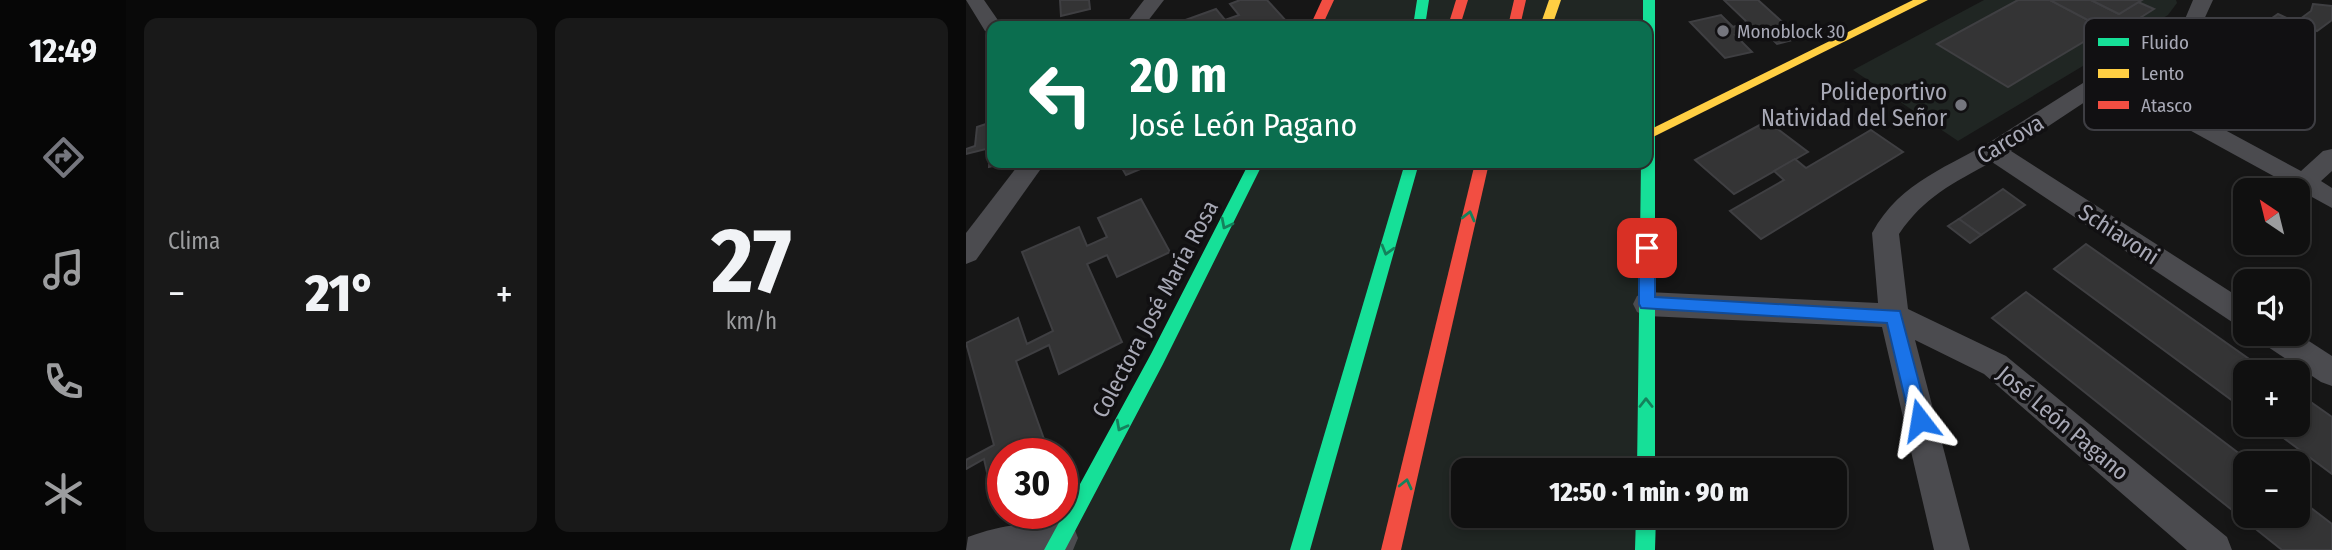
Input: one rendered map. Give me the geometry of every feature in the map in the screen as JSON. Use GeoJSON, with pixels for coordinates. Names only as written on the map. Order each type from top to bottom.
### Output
{"type":"FeatureCollection","features":[{"type":"Feature","properties":{"kind":"main road"},"geometry":{"type":"LineString","coordinates":[[1318,21],[1328,0]]}},
{"type":"Feature","properties":{"kind":"main road"},"geometry":{"type":"LineString","coordinates":[[1420,21],[1423,0]]}},
{"type":"Feature","properties":{"kind":"main road"},"geometry":{"type":"LineString","coordinates":[[1456,21],[1462,0]]}},
{"type":"Feature","properties":{"kind":"main road"},"geometry":{"type":"LineString","coordinates":[[1515,21],[1520,0]]}},
{"type":"Feature","properties":{"kind":"main road"},"geometry":{"type":"LineString","coordinates":[[1548,21],[1555,0]]}},
{"type":"Feature","properties":{"kind":"main road"},"geometry":{"type":"LineString","coordinates":[[1649,0],[1649,21]]}},
{"type":"Feature","properties":{"kind":"main road"},"geometry":{"type":"LineString","coordinates":[[1652,134],[1922,0]]}},
{"type":"Feature","properties":{"kind":"main road","name":"Colectora José María Rosa"},"geometry":{"type":"LineString","coordinates":[[1057,544],[1157,359],[1253,168]]}},
{"type":"Feature","properties":{"kind":"main road"},"geometry":{"type":"LineString","coordinates":[[1406,184],[1407,168]]}},
{"type":"Feature","properties":{"kind":"main road"},"geometry":{"type":"LineString","coordinates":[[1300,550],[1411,168]]}},
{"type":"Feature","properties":{"kind":"main road"},"geometry":{"type":"LineString","coordinates":[[1391,550],[1481,168]]}},
{"type":"Feature","properties":{"kind":"main road"},"geometry":{"type":"LineString","coordinates":[[1646,458],[1648,168]]}},
{"type":"Feature","properties":{"kind":"main road"},"geometry":{"type":"LineString","coordinates":[[1291,527],[1319,480]]}},
{"type":"Feature","properties":{"kind":"main road"},"geometry":{"type":"LineString","coordinates":[[1645,550],[1646,528]]}},
{"type":"Feature","properties":{"kind":"street"},"geometry":{"type":"LineString","coordinates":[[974,0],[988,21]]}},
{"type":"Feature","properties":{"kind":"street"},"geometry":{"type":"LineString","coordinates":[[1138,21],[1154,0]]}},
{"type":"Feature","properties":{"kind":"street","name":"Carcova"},"geometry":{"type":"LineString","coordinates":[[2196,18],[2203,0]]}},
{"type":"Feature","properties":{"kind":"street","name":"Carcova"},"geometry":{"type":"LineString","coordinates":[[1952,550],[1894,316],[1885,233],[1905,205],[1940,179],[1993,151],[2084,93]]}},
{"type":"Feature","properties":{"kind":"street"},"geometry":{"type":"LineString","coordinates":[[2206,130],[2294,178]]}},
{"type":"Feature","properties":{"kind":"street","name":"Schiavoni"},"geometry":{"type":"LineString","coordinates":[[1993,151],[2233,308]]}},
{"type":"Feature","properties":{"kind":"street"},"geometry":{"type":"LineString","coordinates":[[2309,178],[2332,157]]}},
{"type":"Feature","properties":{"kind":"street"},"geometry":{"type":"LineString","coordinates":[[967,249],[1029,168]]}},
{"type":"Feature","properties":{"kind":"street"},"geometry":{"type":"LineString","coordinates":[[2310,187],[2332,199]]}},
{"type":"Feature","properties":{"kind":"street","name":"José León Pagano"},"geometry":{"type":"LineString","coordinates":[[1647,304],[1894,316],[1996,365],[2214,550]]}},
{"type":"Feature","properties":{"kind":"street"},"geometry":{"type":"LineString","coordinates":[[2291,346],[2332,373]]}},
{"type":"Feature","properties":{"kind":"street"},"geometry":{"type":"LineString","coordinates":[[981,550],[1006,542],[1057,544]]}},
{"type":"Feature","properties":{"kind":"shaded area"},"geometry":{"type":"Polygon","coordinates":[[[1328,0],[1649,0],[1649,21],[1318,21],[1328,0]]]}},
{"type":"Feature","properties":{"kind":"shaded area","name":"Polideportivo Natividad del Señor"},"geometry":{"type":"Polygon","coordinates":[[[1984,0],[2176,0],[2177,3],[2163,18],[2084,18],[2084,65],[1958,141],[1853,70],[1984,0]]]}},
{"type":"Feature","properties":{"kind":"shaded area"},"geometry":{"type":"Polygon","coordinates":[[[1253,168],[1648,168],[1646,458],[1451,458],[1451,528],[1646,528],[1645,550],[1054,550],[1065,529],[1078,529],[1078,504],[1253,168]]]}},
{"type":"Feature","properties":{"kind":"building"},"geometry":{"type":"Polygon","coordinates":[[[1060,0],[1089,0],[1090,9],[1061,16],[1060,0]]]}},
{"type":"Feature","properties":{"kind":"building"},"geometry":{"type":"Polygon","coordinates":[[[1240,0],[1267,0],[1286,21],[1183,21],[1216,9],[1225,20],[1239,15],[1230,4],[1240,0]]]}},
{"type":"Feature","properties":{"kind":"building","name":"Monoblock 30"},"geometry":{"type":"Polygon","coordinates":[[[1724,0],[1758,0],[1800,38],[1777,44],[1760,27],[1735,35],[1752,52],[1725,58],[1690,22],[1721,15],[1733,27],[1747,22],[1724,0]]]}},
{"type":"Feature","properties":{"kind":"building"},"geometry":{"type":"Polygon","coordinates":[[[2018,0],[2050,0],[2084,18],[2084,42],[2008,87],[1937,44],[2018,0]]]}},
{"type":"Feature","properties":{"kind":"building"},"geometry":{"type":"Polygon","coordinates":[[[2050,0],[2091,0],[2119,14],[2138,2],[2154,9],[2140,18],[2084,18],[2050,0]]]}},
{"type":"Feature","properties":{"kind":"building"},"geometry":{"type":"Polygon","coordinates":[[[2091,0],[2142,0],[2119,14],[2091,0]]]}},
{"type":"Feature","properties":{"kind":"building"},"geometry":{"type":"Polygon","coordinates":[[[2313,4],[2332,6],[2332,20],[2315,30],[2315,18],[2301,18],[2311,11],[2313,4]]]}},
{"type":"Feature","properties":{"kind":"building"},"geometry":{"type":"Polygon","coordinates":[[[1767,121],[1808,152],[1734,194],[1695,160],[1767,121]]]}},
{"type":"Feature","properties":{"kind":"building"},"geometry":{"type":"Polygon","coordinates":[[[987,124],[987,149],[966,154],[966,149],[975,146],[977,127],[987,124]]]}},
{"type":"Feature","properties":{"kind":"building"},"geometry":{"type":"Polygon","coordinates":[[[1871,130],[1903,152],[1761,239],[1730,211],[1784,180],[1774,171],[1795,159],[1806,168],[1871,130]]]}},
{"type":"Feature","properties":{"kind":"building"},"geometry":{"type":"Polygon","coordinates":[[[1122,168],[1143,168],[1126,175],[1122,168]]]}},
{"type":"Feature","properties":{"kind":"building"},"geometry":{"type":"Polygon","coordinates":[[[2003,189],[2025,205],[1981,235],[1959,219],[2003,189]]]}},
{"type":"Feature","properties":{"kind":"building"},"geometry":{"type":"Polygon","coordinates":[[[1141,199],[1170,252],[1117,277],[1107,255],[1087,264],[1122,342],[1059,374],[1049,345],[1016,361],[1044,438],[992,438],[966,343],[1018,318],[1027,344],[1053,331],[1022,252],[1079,227],[1087,246],[1107,237],[1098,218],[1141,199]]]}},
{"type":"Feature","properties":{"kind":"building"},"geometry":{"type":"Polygon","coordinates":[[[1959,219],[1981,235],[1970,243],[1948,226],[1959,219]]]}},
{"type":"Feature","properties":{"kind":"building"},"geometry":{"type":"Polygon","coordinates":[[[2086,244],[2251,360],[2233,360],[2233,401],[2054,269],[2086,244]]]}},
{"type":"Feature","properties":{"kind":"building"},"geometry":{"type":"Polygon","coordinates":[[[2026,292],[2236,451],[2233,451],[2233,511],[1992,318],[2026,292]]]}},
{"type":"Feature","properties":{"kind":"building"},"geometry":{"type":"Polygon","coordinates":[[[2310,401],[2332,417],[2332,474],[2310,458],[2310,451],[2301,451],[2282,437],[2310,437],[2310,401]]]}},
{"type":"Feature","properties":{"kind":"building"},"geometry":{"type":"Polygon","coordinates":[[[987,449],[987,472],[984,459],[966,469],[966,460],[987,449]]]}},
{"type":"Feature","properties":{"kind":"building"},"geometry":{"type":"Polygon","coordinates":[[[2310,507],[2332,524],[2332,550],[2282,550],[2254,528],[2310,528],[2310,507]]]}},
{"type":"Feature","properties":{"kind":"traffic: fast"},"geometry":{"type":"LineString","coordinates":[[1420,21],[1423,0]]}},
{"type":"Feature","properties":{"kind":"traffic: fast"},"geometry":{"type":"LineString","coordinates":[[1649,0],[1649,21]]}},
{"type":"Feature","properties":{"kind":"traffic: fast"},"geometry":{"type":"LineString","coordinates":[[1054,550],[1157,359],[1253,168]]}},
{"type":"Feature","properties":{"kind":"traffic: fast"},"geometry":{"type":"LineString","coordinates":[[1300,550],[1411,168]]}},
{"type":"Feature","properties":{"kind":"traffic: fast"},"geometry":{"type":"LineString","coordinates":[[1646,458],[1648,168]]}},
{"type":"Feature","properties":{"kind":"traffic: fast"},"geometry":{"type":"LineString","coordinates":[[1645,550],[1646,528]]}},
{"type":"Feature","properties":{"kind":"traffic: slow"},"geometry":{"type":"LineString","coordinates":[[1548,21],[1555,0]]}},
{"type":"Feature","properties":{"kind":"traffic: slow"},"geometry":{"type":"LineString","coordinates":[[1652,134],[1922,0]]}},
{"type":"Feature","properties":{"kind":"traffic: jam"},"geometry":{"type":"LineString","coordinates":[[1318,21],[1328,0]]}},
{"type":"Feature","properties":{"kind":"traffic: jam"},"geometry":{"type":"LineString","coordinates":[[1456,21],[1462,0]]}},
{"type":"Feature","properties":{"kind":"traffic: jam"},"geometry":{"type":"LineString","coordinates":[[1515,21],[1520,0]]}},
{"type":"Feature","properties":{"kind":"traffic: jam"},"geometry":{"type":"LineString","coordinates":[[1391,550],[1481,168]]}},
{"type":"Feature","properties":{"kind":"place","name":"Monoblock 30"},"geometry":{"type":"Point","coordinates":[1723,31]}},
{"type":"Feature","properties":{"kind":"place","name":"Polideportivo Natividad del Señor"},"geometry":{"type":"Point","coordinates":[1961,105]}},
{"type":"Feature","properties":{"kind":"route"},"geometry":{"type":"LineString","coordinates":[[1647,248],[1647,304],[1894,316],[1920,420]]}}]}
